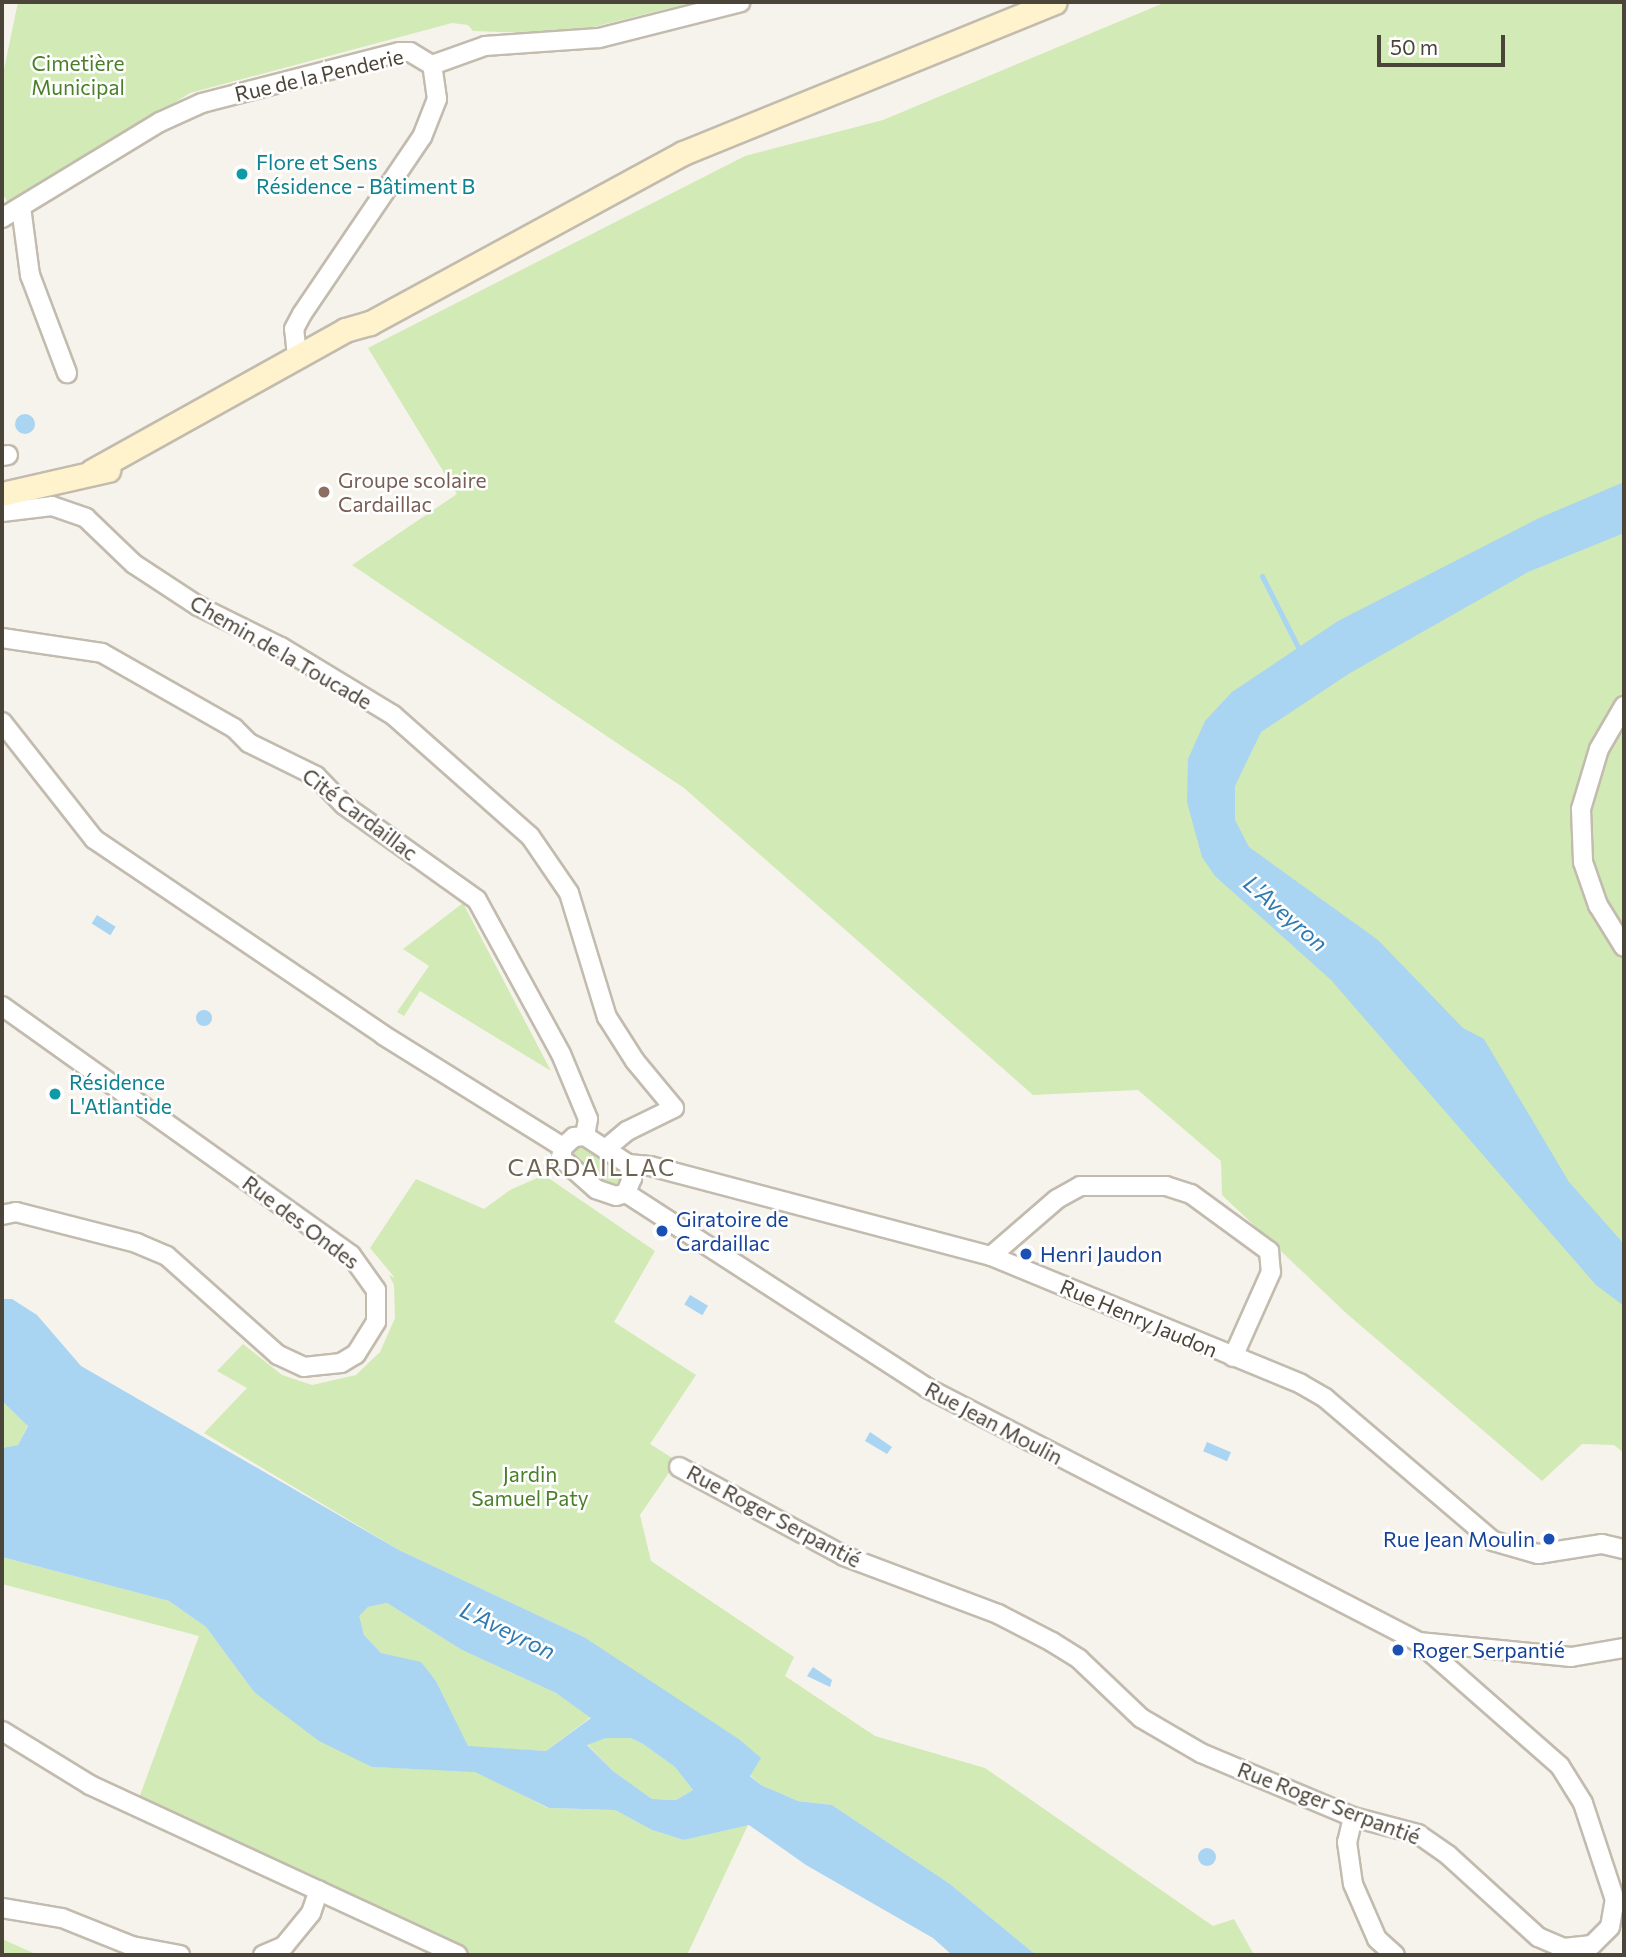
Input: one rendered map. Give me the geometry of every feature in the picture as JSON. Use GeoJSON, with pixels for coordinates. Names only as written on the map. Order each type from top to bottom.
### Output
{"type":"FeatureCollection","features":[{"type":"Feature","properties":{"kind":"street","name":"Rue de la Penderie"},"geometry":{"type":"LineString","coordinates":[[2,218],[160,122],[202,103],[399,52],[410,52],[432,65],[485,46],[599,38],[741,2]]}},
{"type":"Feature","properties":{"kind":"street"},"geometry":{"type":"LineString","coordinates":[[2,494],[92,471],[108,470],[300,361],[345,330],[370,323],[683,153],[1054,2]]}},
{"type":"Feature","properties":{"kind":"street"},"geometry":{"type":"LineString","coordinates":[[300,361],[294,328],[422,137],[437,99],[432,65]]}},
{"type":"Feature","properties":{"kind":"street"},"geometry":{"type":"LineString","coordinates":[[20,207],[30,275],[67,373]]}},
{"type":"Feature","properties":{"kind":"street","name":"Chemin de la Toucade"},"geometry":{"type":"LineString","coordinates":[[2,512],[52,506],[86,518],[134,564],[198,606],[281,647],[393,715],[530,836],[569,893],[607,1017],[635,1061],[674,1108],[627,1132],[607,1148]]}},
{"type":"Feature","properties":{"kind":"street","name":"Cité Cardaillac"},"geometry":{"type":"LineString","coordinates":[[2,638],[102,653],[234,728],[249,743],[316,776],[344,804],[477,900],[561,1054],[588,1119],[585,1136]]}},
{"type":"Feature","properties":{"kind":"street"},"geometry":{"type":"LineString","coordinates":[[1624,706],[1599,749],[1581,809],[1583,862],[1598,905],[1624,947]]}},
{"type":"Feature","properties":{"kind":"street"},"geometry":{"type":"LineString","coordinates":[[2,722],[94,839],[383,1035],[563,1147]]}},
{"type":"Feature","properties":{"kind":"street","name":"Rue des Ondes"},"geometry":{"type":"LineString","coordinates":[[2,1006],[351,1255],[376,1290],[376,1322],[356,1354],[341,1363],[304,1367],[278,1355],[167,1256],[137,1243],[16,1212],[2,1215]]}},
{"type":"Feature","properties":{"kind":"street"},"geometry":{"type":"LineString","coordinates":[[585,1136],[607,1148],[628,1164],[632,1178],[626,1193],[616,1196],[596,1189],[570,1169],[561,1158],[563,1147],[574,1137],[585,1136]]}},
{"type":"Feature","properties":{"kind":"street","name":"Rue Henry Jaudon"},"geometry":{"type":"LineString","coordinates":[[628,1164],[650,1166],[990,1256],[1233,1357],[1270,1272],[1269,1251],[1191,1194],[1167,1186],[1080,1186],[1057,1199],[990,1256]]}},
{"type":"Feature","properties":{"kind":"street","name":"Rue Jean Moulin"},"geometry":{"type":"LineString","coordinates":[[626,1193],[927,1388],[1419,1642],[1571,1657],[1624,1648]]}},
{"type":"Feature","properties":{"kind":"street"},"geometry":{"type":"LineString","coordinates":[[1233,1357],[1325,1398],[1493,1541],[1538,1554],[1602,1544],[1624,1549]]}},
{"type":"Feature","properties":{"kind":"street","name":"Rue Roger Serpantié"},"geometry":{"type":"LineString","coordinates":[[679,1466],[844,1556],[998,1614],[1079,1659],[1141,1718],[1201,1754],[1353,1817],[1418,1834],[1448,1855],[1538,1937],[1564,1948],[1592,1945],[1610,1927],[1615,1900],[1583,1803],[1560,1766],[1419,1642]]}},
{"type":"Feature","properties":{"kind":"street"},"geometry":{"type":"LineString","coordinates":[[2,1731],[90,1786],[457,1955]]}},
{"type":"Feature","properties":{"kind":"street"},"geometry":{"type":"LineString","coordinates":[[1353,1817],[1347,1842],[1353,1884],[1377,1939],[1395,1955]]}},
{"type":"Feature","properties":{"kind":"street"},"geometry":{"type":"LineString","coordinates":[[263,1955],[284,1946],[311,1913],[319,1890]]}},
{"type":"Feature","properties":{"kind":"street"},"geometry":{"type":"LineString","coordinates":[[2,1908],[62,1918],[131,1946],[180,1955]]}},
{"type":"Feature","properties":{"kind":"green space","name":"Cimetière Municipal"},"geometry":{"type":"Polygon","coordinates":[[[18,2],[694,2],[565,34],[473,31],[468,25],[452,23],[190,93],[9,204],[2,193],[2,79],[18,2]]]}},
{"type":"Feature","properties":{"kind":"green space"},"geometry":{"type":"Polygon","coordinates":[[[1166,2],[1624,2],[1624,1453],[1614,1445],[1582,1444],[1542,1481],[1346,1313],[1222,1195],[1221,1161],[1138,1090],[1033,1095],[684,788],[352,565],[457,494],[368,348],[745,156],[883,120],[1166,2]]]}},
{"type":"Feature","properties":{"kind":"green space"},"geometry":{"type":"Polygon","coordinates":[[[463,903],[551,1071],[420,991],[404,1016],[397,1012],[429,966],[403,949],[463,903]]]}},
{"type":"Feature","properties":{"kind":"green space"},"geometry":{"type":"Polygon","coordinates":[[[579,1143],[587,1144],[619,1166],[622,1183],[616,1188],[605,1188],[570,1158],[579,1143]]]}},
{"type":"Feature","properties":{"kind":"green space","name":"Jardin Samuel Paty"},"geometry":{"type":"Polygon","coordinates":[[[544,1175],[655,1251],[614,1322],[696,1375],[650,1444],[677,1461],[640,1515],[651,1561],[794,1657],[785,1676],[875,1736],[985,1768],[1213,1926],[1234,1919],[1254,1955],[1036,1955],[950,1884],[832,1805],[798,1801],[761,1785],[657,1688],[584,1637],[399,1550],[204,1433],[247,1388],[217,1371],[243,1344],[282,1375],[312,1385],[356,1375],[380,1352],[395,1318],[394,1285],[389,1275],[395,1278],[370,1248],[416,1179],[484,1209],[510,1190],[544,1175]]]}},
{"type":"Feature","properties":{"kind":"green space"},"geometry":{"type":"Polygon","coordinates":[[[2,1401],[28,1425],[18,1445],[2,1448],[2,1401]]]}},
{"type":"Feature","properties":{"kind":"green space"},"geometry":{"type":"Polygon","coordinates":[[[2,1557],[169,1601],[206,1627],[254,1692],[372,1767],[475,1771],[548,1808],[615,1810],[652,1830],[684,1840],[748,1825],[687,1955],[458,1955],[136,1806],[199,1636],[2,1584],[2,1557]]]}},
{"type":"Feature","properties":{"kind":"green space"},"geometry":{"type":"Polygon","coordinates":[[[387,1603],[462,1650],[556,1693],[591,1717],[546,1751],[468,1747],[436,1681],[421,1663],[381,1653],[364,1635],[358,1616],[368,1607],[387,1603]]]}},
{"type":"Feature","properties":{"kind":"green space"},"geometry":{"type":"Polygon","coordinates":[[[606,1738],[631,1738],[643,1744],[675,1767],[693,1790],[676,1800],[652,1799],[613,1771],[587,1744],[606,1738]]]}},
{"type":"Feature","properties":{"kind":"green space"},"geometry":{"type":"Polygon","coordinates":[[[2,1939],[38,1955],[2,1955],[2,1939]]]}},
{"type":"Feature","properties":{"kind":"water"},"geometry":{"type":"Polygon","coordinates":[[[25,414],[32,417],[35,424],[32,431],[25,434],[18,431],[15,424],[18,417],[25,414]]]}},
{"type":"Feature","properties":{"kind":"water","name":"L'Aveyron"},"geometry":{"type":"Polygon","coordinates":[[[1624,482],[1624,533],[1528,572],[1350,673],[1261,732],[1235,786],[1235,820],[1249,847],[1378,940],[1463,1028],[1484,1039],[1569,1182],[1624,1244],[1624,1306],[1596,1285],[1331,980],[1215,876],[1202,857],[1187,802],[1188,759],[1205,721],[1232,692],[1338,621],[1537,519],[1624,482]]]}},
{"type":"Feature","properties":{"kind":"water"},"geometry":{"type":"Polygon","coordinates":[[[97,915],[116,927],[110,935],[92,923],[97,915]]]}},
{"type":"Feature","properties":{"kind":"water"},"geometry":{"type":"Polygon","coordinates":[[[204,1010],[212,1018],[204,1026],[196,1018],[204,1010]]]}},
{"type":"Feature","properties":{"kind":"water"},"geometry":{"type":"Polygon","coordinates":[[[690,1295],[708,1306],[702,1315],[684,1304],[690,1295]]]}},
{"type":"Feature","properties":{"kind":"water","name":"L'Aveyron"},"geometry":{"type":"Polygon","coordinates":[[[2,1299],[12,1299],[37,1315],[81,1366],[399,1550],[584,1637],[740,1740],[761,1758],[750,1776],[761,1785],[798,1801],[832,1805],[950,1884],[1036,1955],[952,1955],[933,1938],[806,1865],[749,1825],[684,1840],[652,1830],[615,1810],[549,1808],[475,1772],[372,1767],[319,1741],[254,1692],[206,1627],[169,1601],[2,1557],[2,1448],[18,1445],[28,1426],[2,1401],[2,1299]],[[387,1603],[368,1607],[359,1616],[364,1635],[381,1653],[421,1662],[436,1681],[468,1746],[546,1751],[591,1718],[556,1693],[462,1650],[387,1603]],[[606,1738],[587,1745],[613,1771],[652,1799],[676,1800],[693,1790],[675,1767],[643,1744],[631,1738],[606,1738]]]}},
{"type":"Feature","properties":{"kind":"water"},"geometry":{"type":"Polygon","coordinates":[[[870,1432],[892,1447],[887,1454],[865,1441],[870,1432]]]}},
{"type":"Feature","properties":{"kind":"water"},"geometry":{"type":"Polygon","coordinates":[[[1207,1442],[1231,1452],[1227,1461],[1203,1451],[1207,1442]]]}},
{"type":"Feature","properties":{"kind":"water"},"geometry":{"type":"Polygon","coordinates":[[[813,1667],[832,1680],[830,1687],[807,1676],[813,1667]]]}},
{"type":"Feature","properties":{"kind":"water"},"geometry":{"type":"Polygon","coordinates":[[[1207,1848],[1213,1851],[1216,1857],[1213,1863],[1207,1866],[1201,1863],[1198,1857],[1201,1851],[1207,1848]]]}},
{"type":"Feature","properties":{"kind":"waterway"},"geometry":{"type":"LineString","coordinates":[[1262,576],[1298,647]]}},
{"type":"Feature","properties":{"kind":"place","name":"Flore et Sens Résidence - Bâtiment B"},"geometry":{"type":"Point","coordinates":[242,174]}},
{"type":"Feature","properties":{"kind":"place","name":"Groupe scolaire Cardaillac"},"geometry":{"type":"Point","coordinates":[324,492]}},
{"type":"Feature","properties":{"kind":"place","name":"Résidence L'Atlantide"},"geometry":{"type":"Point","coordinates":[55,1094]}},
{"type":"Feature","properties":{"kind":"place","name":"Giratoire de Cardaillac"},"geometry":{"type":"Point","coordinates":[662,1231]}},
{"type":"Feature","properties":{"kind":"place","name":"Henri Jaudon"},"geometry":{"type":"Point","coordinates":[1026,1254]}},
{"type":"Feature","properties":{"kind":"place","name":"Rue Jean Moulin"},"geometry":{"type":"Point","coordinates":[1549,1539]}},
{"type":"Feature","properties":{"kind":"place","name":"Roger Serpantié"},"geometry":{"type":"Point","coordinates":[1398,1650]}},
{"type":"Feature","properties":{"kind":"district","name":"CARDAILLAC"},"geometry":{"type":"Point","coordinates":[592,1167]}}]}
